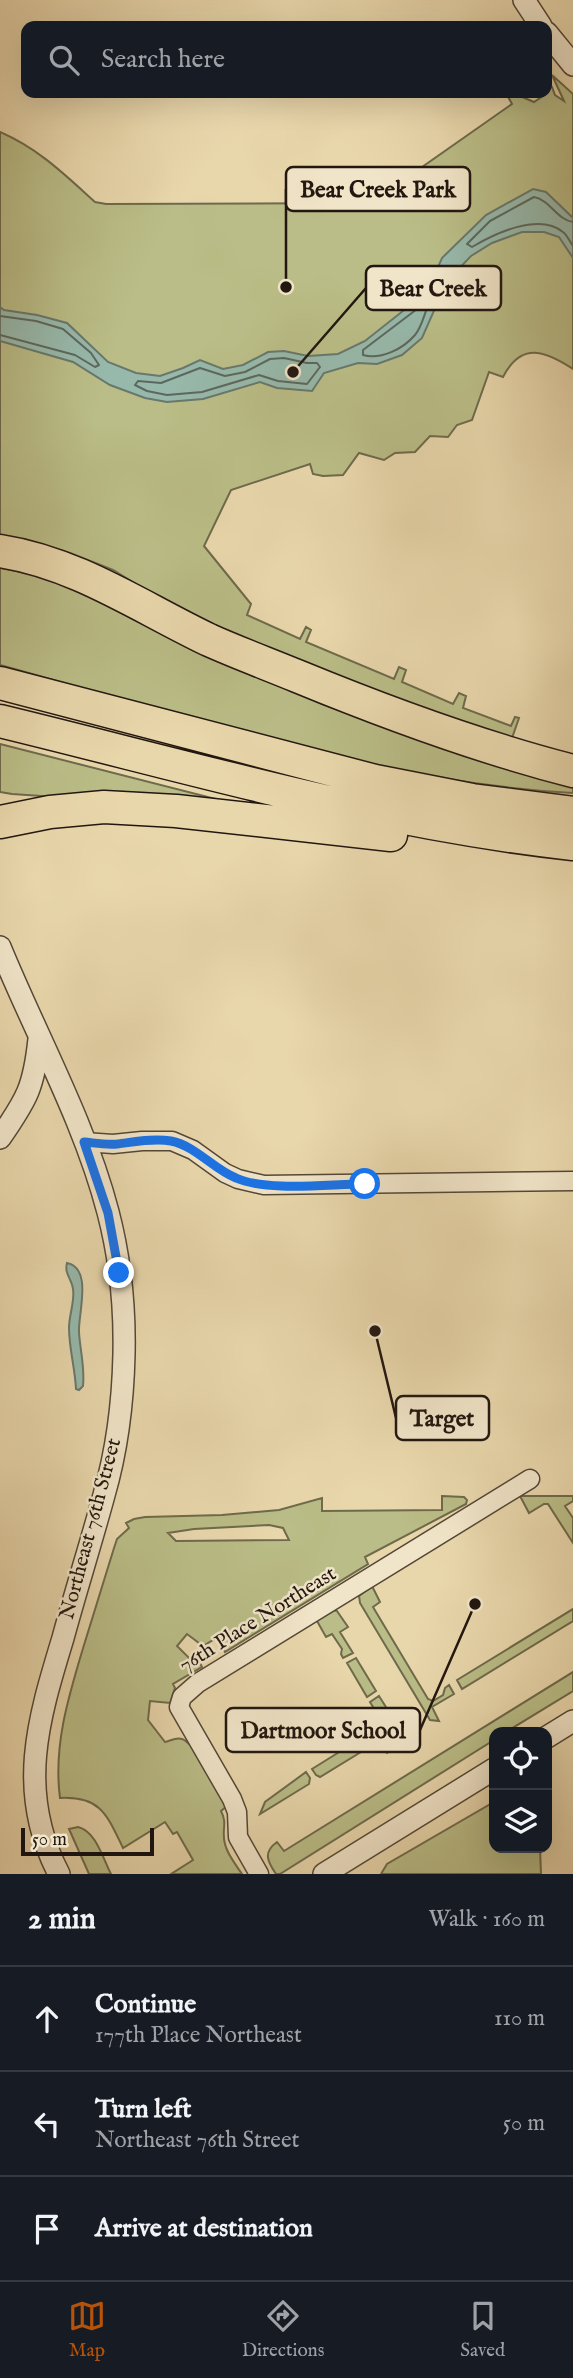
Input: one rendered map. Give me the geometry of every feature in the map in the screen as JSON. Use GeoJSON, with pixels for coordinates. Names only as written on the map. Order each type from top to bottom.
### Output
{"type":"FeatureCollection","features":[{"type":"Feature","properties":{"kind":"highway"},"geometry":{"type":"LineString","coordinates":[[0,551],[41,560],[78,573],[210,640],[326,688],[447,734],[517,757],[573,771]]}},
{"type":"Feature","properties":{"kind":"highway"},"geometry":{"type":"LineString","coordinates":[[10,686],[375,781],[472,800],[573,813]]}},
{"type":"Feature","properties":{"kind":"highway"},"geometry":{"type":"LineString","coordinates":[[13,724],[372,813],[573,844]]}},
{"type":"Feature","properties":{"kind":"highway"},"geometry":{"type":"LineString","coordinates":[[0,822],[50,812],[104,807],[176,811],[526,853],[573,854]]}},
{"type":"Feature","properties":{"kind":"street"},"geometry":{"type":"LineString","coordinates":[[523,0],[538,21]]}},
{"type":"Feature","properties":{"kind":"street"},"geometry":{"type":"LineString","coordinates":[[552,39],[573,65]]}},
{"type":"Feature","properties":{"kind":"street","name":"Northeast 76th Street"},"geometry":{"type":"LineString","coordinates":[[0,947],[84,1142],[102,1192],[113,1234],[122,1302],[124,1360],[109,1478],[47,1690],[37,1735],[34,1773],[37,1806],[46,1842],[59,1874]]}},
{"type":"Feature","properties":{"kind":"street"},"geometry":{"type":"LineString","coordinates":[[0,1138],[30,1091],[39,1037]]}},
{"type":"Feature","properties":{"kind":"street"},"geometry":{"type":"LineString","coordinates":[[84,1142],[113,1144],[172,1141],[193,1150],[225,1173],[264,1185],[573,1181]]}},
{"type":"Feature","properties":{"kind":"street","name":"76th Place Northeast"},"geometry":{"type":"LineString","coordinates":[[256,1870],[238,1837],[237,1812],[232,1799],[178,1707],[182,1697],[198,1683],[530,1479]]}},
{"type":"Feature","properties":{"kind":"street"},"geometry":{"type":"LineString","coordinates":[[552,1734],[573,1721]]}},
{"type":"Feature","properties":{"kind":"street"},"geometry":{"type":"LineString","coordinates":[[324,1874],[489,1772]]}},
{"type":"Feature","properties":{"kind":"green space"},"geometry":{"type":"Polygon","coordinates":[[[552,75],[573,94],[573,369],[543,354],[525,354],[517,358],[503,377],[489,372],[472,420],[457,425],[448,437],[430,436],[415,452],[395,453],[384,460],[359,453],[343,475],[313,474],[310,464],[231,490],[204,546],[251,604],[247,615],[300,639],[306,627],[311,630],[306,642],[394,679],[399,667],[406,670],[402,682],[453,704],[459,693],[466,696],[463,708],[511,726],[515,717],[519,718],[512,738],[502,739],[226,633],[162,600],[113,570],[70,553],[30,541],[0,536],[0,132],[39,154],[95,202],[362,203],[382,195],[512,104],[509,98],[525,98],[534,102],[540,98],[552,98],[552,87],[555,95],[564,101],[552,75]]]}},
{"type":"Feature","properties":{"kind":"green space"},"geometry":{"type":"Polygon","coordinates":[[[0,568],[48,577],[190,639],[322,704],[469,757],[573,785],[573,793],[427,776],[355,761],[212,725],[0,665],[0,568]]]}},
{"type":"Feature","properties":{"kind":"green space"},"geometry":{"type":"Polygon","coordinates":[[[0,744],[263,811],[0,792],[0,744]]]}},
{"type":"Feature","properties":{"kind":"green space"},"geometry":{"type":"Polygon","coordinates":[[[442,1496],[464,1497],[467,1500],[466,1504],[365,1557],[368,1564],[225,1652],[218,1637],[203,1646],[187,1634],[177,1646],[189,1658],[196,1656],[202,1667],[173,1684],[175,1688],[170,1703],[150,1701],[148,1720],[165,1742],[182,1739],[188,1743],[207,1769],[227,1806],[221,1811],[225,1844],[242,1874],[171,1874],[193,1860],[177,1832],[173,1834],[165,1822],[123,1848],[107,1817],[94,1804],[74,1798],[60,1798],[59,1759],[68,1701],[117,1539],[129,1528],[126,1523],[145,1517],[279,1510],[322,1498],[322,1511],[442,1510],[442,1496]],[[269,1525],[168,1533],[176,1541],[289,1540],[283,1528],[269,1525]]]}},
{"type":"Feature","properties":{"kind":"green space"},"geometry":{"type":"Polygon","coordinates":[[[520,1496],[573,1496],[573,1501],[565,1506],[573,1518],[573,1543],[548,1504],[529,1513],[520,1496]]]}},
{"type":"Feature","properties":{"kind":"green space"},"geometry":{"type":"Polygon","coordinates":[[[372,1586],[380,1602],[373,1607],[428,1699],[433,1701],[443,1695],[449,1685],[454,1694],[432,1707],[439,1721],[430,1720],[360,1603],[359,1596],[372,1586]]]}},
{"type":"Feature","properties":{"kind":"green space"},"geometry":{"type":"Polygon","coordinates":[[[330,1609],[337,1611],[348,1627],[340,1632],[353,1653],[343,1658],[342,1649],[332,1634],[326,1637],[317,1621],[322,1613],[330,1609]]]}},
{"type":"Feature","properties":{"kind":"green space"},"geometry":{"type":"Polygon","coordinates":[[[573,1609],[573,1621],[462,1689],[457,1680],[573,1609]]]}},
{"type":"Feature","properties":{"kind":"green space"},"geometry":{"type":"Polygon","coordinates":[[[356,1658],[376,1691],[367,1697],[347,1663],[356,1658]]]}},
{"type":"Feature","properties":{"kind":"green space"},"geometry":{"type":"Polygon","coordinates":[[[573,1672],[573,1691],[514,1727],[489,1727],[489,1743],[276,1874],[270,1865],[268,1853],[277,1842],[284,1851],[573,1672]]]}},
{"type":"Feature","properties":{"kind":"green space"},"geometry":{"type":"Polygon","coordinates":[[[379,1696],[396,1723],[404,1718],[410,1727],[408,1740],[387,1753],[379,1741],[320,1777],[316,1775],[312,1769],[365,1736],[370,1737],[385,1727],[370,1702],[379,1696]]]}},
{"type":"Feature","properties":{"kind":"green space"},"geometry":{"type":"Polygon","coordinates":[[[306,1772],[310,1778],[309,1784],[260,1814],[265,1802],[306,1772]]]}},
{"type":"Feature","properties":{"kind":"green space"},"geometry":{"type":"Polygon","coordinates":[[[489,1805],[489,1853],[540,1853],[541,1874],[381,1874],[387,1864],[489,1805]]]}},
{"type":"Feature","properties":{"kind":"green space"},"geometry":{"type":"Polygon","coordinates":[[[78,1827],[90,1834],[111,1874],[89,1874],[69,1829],[78,1827]]]}},
{"type":"Feature","properties":{"kind":"water"},"geometry":{"type":"Polygon","coordinates":[[[533,189],[546,192],[573,218],[573,258],[559,237],[544,232],[522,232],[492,243],[471,256],[447,281],[422,338],[402,355],[377,364],[358,363],[324,373],[312,391],[277,388],[260,382],[203,399],[167,402],[145,398],[110,385],[73,362],[0,341],[0,307],[67,323],[108,362],[136,373],[160,376],[200,360],[223,369],[243,365],[268,352],[284,351],[308,356],[338,354],[365,341],[413,303],[430,285],[442,258],[486,215],[533,189]]]}},
{"type":"Feature","properties":{"kind":"water"},"geometry":{"type":"Polygon","coordinates":[[[67,1263],[80,1273],[82,1282],[79,1332],[83,1386],[79,1390],[76,1389],[70,1343],[69,1323],[73,1294],[67,1263]]]}},
{"type":"Feature","properties":{"kind":"place","name":"Bear Creek Park"},"geometry":{"type":"Point","coordinates":[286,287]}},
{"type":"Feature","properties":{"kind":"place","name":"Bear Creek"},"geometry":{"type":"Point","coordinates":[293,372]}},
{"type":"Feature","properties":{"kind":"place","name":"Target"},"geometry":{"type":"Point","coordinates":[375,1331]}},
{"type":"Feature","properties":{"kind":"place","name":"Dartmoor School"},"geometry":{"type":"Point","coordinates":[475,1604]}},
{"type":"Feature","properties":{"kind":"route"},"geometry":{"type":"LineString","coordinates":[[119,1273],[108,1213],[84,1142],[113,1144],[172,1141],[193,1150],[225,1173],[264,1185],[365,1184]]}}]}
